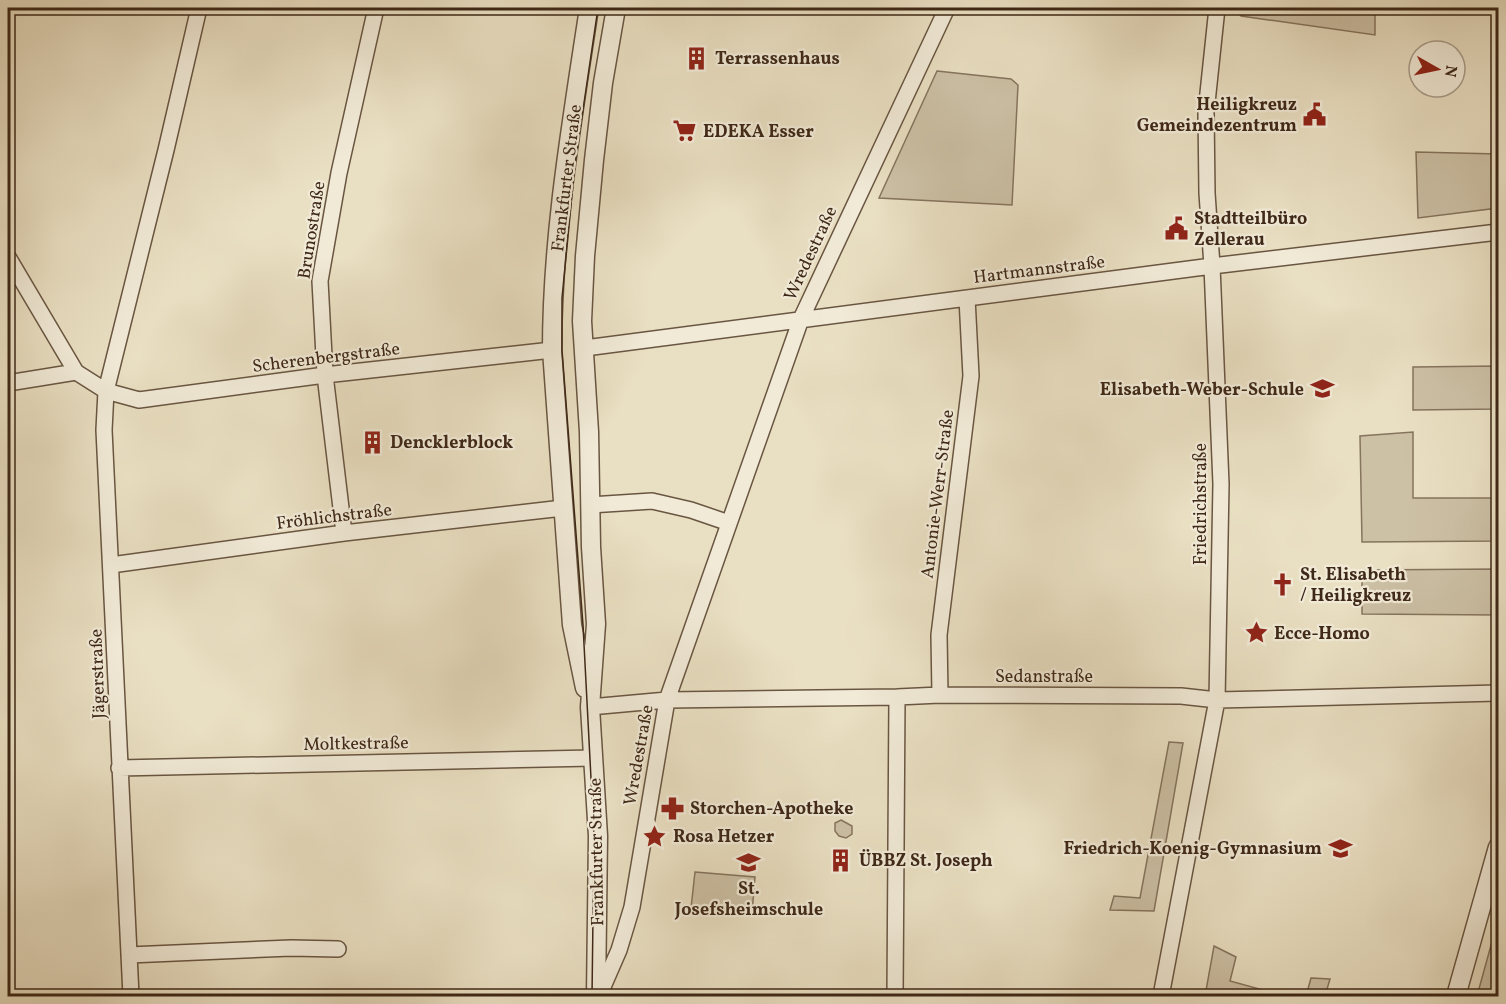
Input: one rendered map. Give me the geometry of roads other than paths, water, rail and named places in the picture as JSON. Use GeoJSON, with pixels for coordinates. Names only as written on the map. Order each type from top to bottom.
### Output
{"type":"FeatureCollection","features":[{"type":"Feature","properties":{"kind":"street","name":"Jägerstraße"},"geometry":{"type":"LineString","coordinates":[[131,996],[104,430],[106,391],[199,8]]}},
{"type":"Feature","properties":{"kind":"street","name":"Brunostraße"},"geometry":{"type":"LineString","coordinates":[[344,533],[325,375],[320,281],[339,173],[376,8]]}},
{"type":"Feature","properties":{"kind":"street","name":"Frankfurter Straße"},"geometry":{"type":"LineString","coordinates":[[589,8],[566,159],[556,264],[552,350],[572,625],[590,707]]}},
{"type":"Feature","properties":{"kind":"street","name":"Frankfurter Straße"},"geometry":{"type":"LineString","coordinates":[[598,996],[598,836],[590,707],[596,624],[582,321],[586,245],[603,83],[616,8]]}},
{"type":"Feature","properties":{"kind":"street","name":"Wredestraße"},"geometry":{"type":"LineString","coordinates":[[598,996],[619,950],[632,907],[667,700],[801,319],[947,8]]}},
{"type":"Feature","properties":{"kind":"street","name":"Friedrichstraße"},"geometry":{"type":"LineString","coordinates":[[1161,996],[1217,700],[1221,484],[1207,193],[1206,112],[1217,8]]}},
{"type":"Feature","properties":{"kind":"street","name":"Hartmannstraße"},"geometry":{"type":"LineString","coordinates":[[585,348],[1212,266],[1498,232]]}},
{"type":"Feature","properties":{"kind":"street"},"geometry":{"type":"LineString","coordinates":[[8,257],[76,372],[8,383]]}},
{"type":"Feature","properties":{"kind":"street","name":"Antonie-Werr-Straße"},"geometry":{"type":"LineString","coordinates":[[940,695],[939,635],[971,375],[967,298]]}},
{"type":"Feature","properties":{"kind":"street"},"geometry":{"type":"LineString","coordinates":[[552,350],[585,348]]}},
{"type":"Feature","properties":{"kind":"street","name":"Scherenbergstraße"},"geometry":{"type":"LineString","coordinates":[[76,372],[106,391],[139,400],[325,375],[552,350]]}},
{"type":"Feature","properties":{"kind":"street"},"geometry":{"type":"LineString","coordinates":[[563,508],[652,501],[691,510],[729,523]]}},
{"type":"Feature","properties":{"kind":"street","name":"Fröhlichstraße"},"geometry":{"type":"LineString","coordinates":[[111,565],[344,533],[563,508]]}},
{"type":"Feature","properties":{"kind":"street","name":"Sedanstraße"},"geometry":{"type":"LineString","coordinates":[[590,707],[667,700],[940,695],[1181,696],[1217,700],[1498,693]]}},
{"type":"Feature","properties":{"kind":"street"},"geometry":{"type":"LineString","coordinates":[[895,996],[897,697]]}},
{"type":"Feature","properties":{"kind":"street","name":"Moltkestraße"},"geometry":{"type":"LineString","coordinates":[[119,768],[593,758]]}},
{"type":"Feature","properties":{"kind":"street"},"geometry":{"type":"LineString","coordinates":[[1456,996],[1495,873],[1498,848]]}},
{"type":"Feature","properties":{"kind":"street"},"geometry":{"type":"LineString","coordinates":[[129,955],[291,948],[338,949]]}},
{"type":"Feature","properties":{"kind":"tram line"},"geometry":{"type":"LineString","coordinates":[[592,996],[594,836],[583,625],[562,350],[562,298],[575,164],[598,8]]}},
{"type":"Feature","properties":{"kind":"place","name":"Terrassenhaus"},"geometry":{"type":"Point","coordinates":[697,58]}},
{"type":"Feature","properties":{"kind":"place","name":"Heiligkreuz Gemeindezentrum"},"geometry":{"type":"Point","coordinates":[1315,114]}},
{"type":"Feature","properties":{"kind":"place","name":"EDEKA Esser"},"geometry":{"type":"Point","coordinates":[685,131]}},
{"type":"Feature","properties":{"kind":"place","name":"Stadtteilbüro Zellerau"},"geometry":{"type":"Point","coordinates":[1176,228]}},
{"type":"Feature","properties":{"kind":"place","name":"Elisabeth-Weber-Schule"},"geometry":{"type":"Point","coordinates":[1322,389]}},
{"type":"Feature","properties":{"kind":"place","name":"Dencklerblock"},"geometry":{"type":"Point","coordinates":[372,442]}},
{"type":"Feature","properties":{"kind":"place","name":"St. Elisabeth / Heiligkreuz"},"geometry":{"type":"Point","coordinates":[1282,584]}},
{"type":"Feature","properties":{"kind":"place","name":"Ecce-Homo"},"geometry":{"type":"Point","coordinates":[1256,633]}},
{"type":"Feature","properties":{"kind":"place","name":"Storchen-Apotheke"},"geometry":{"type":"Point","coordinates":[672,808]}},
{"type":"Feature","properties":{"kind":"place","name":"Rosa Hetzer"},"geometry":{"type":"Point","coordinates":[655,836]}},
{"type":"Feature","properties":{"kind":"place","name":"Friedrich-Koenig-Gymnasium"},"geometry":{"type":"Point","coordinates":[1340,848]}},
{"type":"Feature","properties":{"kind":"place","name":"ÜBBZ St. Joseph"},"geometry":{"type":"Point","coordinates":[841,860]}},
{"type":"Feature","properties":{"kind":"place","name":"St. Josefsheimschule"},"geometry":{"type":"Point","coordinates":[749,862]}}]}
